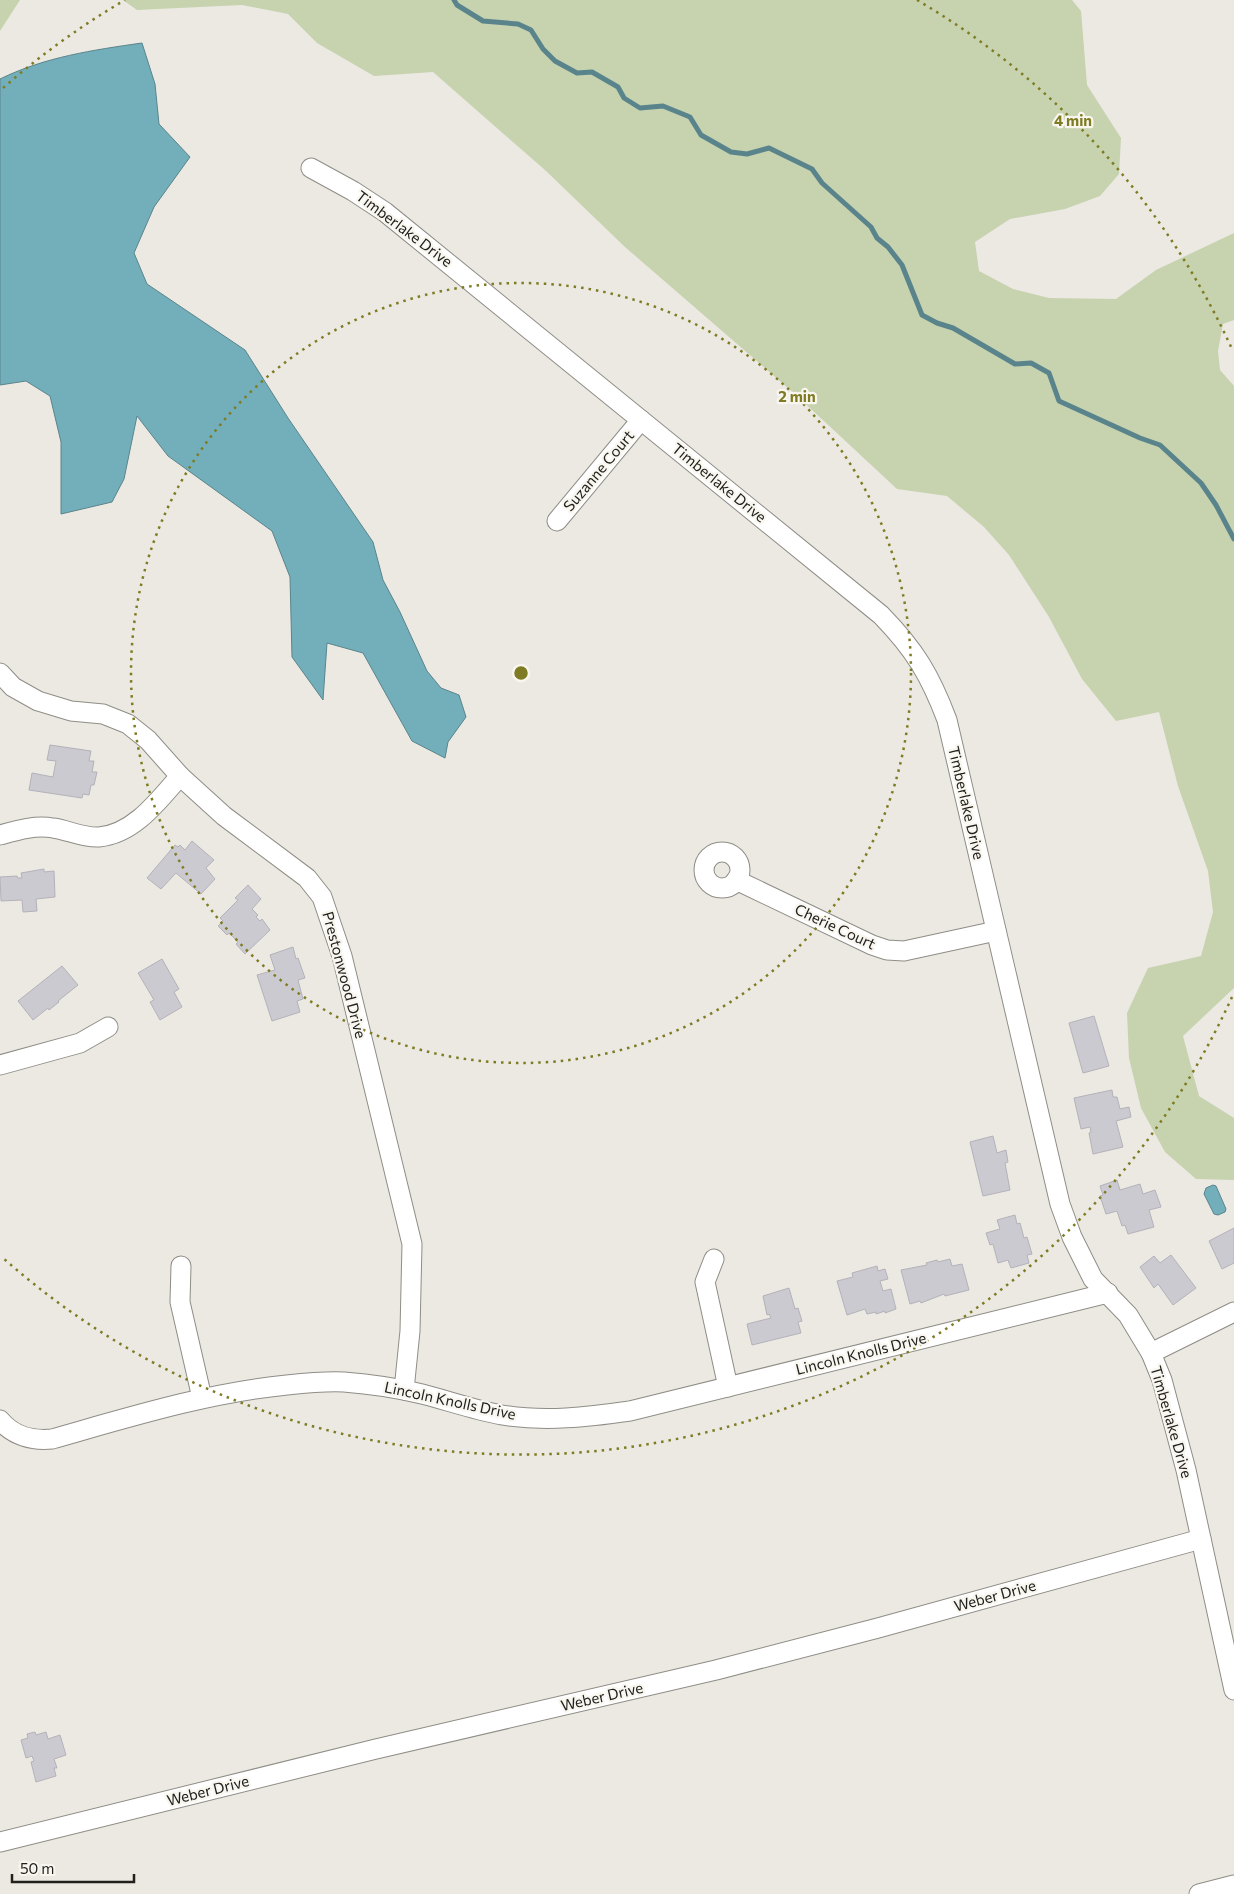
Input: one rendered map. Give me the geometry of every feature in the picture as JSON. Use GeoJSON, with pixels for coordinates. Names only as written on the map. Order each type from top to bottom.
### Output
{"type":"FeatureCollection","features":[{"type":"Feature","properties":{"kind":"street","name":"Timberlake Drive"},"geometry":{"type":"LineString","coordinates":[[311,168],[353,190],[385,212],[881,615],[918,658],[935,688],[947,720],[1060,1204],[1072,1237],[1093,1279],[1128,1315],[1151,1353],[1162,1380],[1201,1539],[1234,1690]]}},
{"type":"Feature","properties":{"kind":"street","name":"Suzanne Court"},"geometry":{"type":"LineString","coordinates":[[556,521],[641,420]]}},
{"type":"Feature","properties":{"kind":"street","name":"Prestonwood Drive"},"geometry":{"type":"LineString","coordinates":[[0,673],[13,687],[38,701],[71,711],[103,714],[128,724],[148,740],[180,776],[224,816],[307,878],[322,897],[342,956],[412,1244],[410,1331],[404,1390]]}},
{"type":"Feature","properties":{"kind":"street"},"geometry":{"type":"LineString","coordinates":[[0,834],[29,827],[52,828],[98,836],[119,831],[136,821],[149,810],[180,776]]}},
{"type":"Feature","properties":{"kind":"street","name":"Cherie Court"},"geometry":{"type":"LineString","coordinates":[[736,880],[872,945],[887,950],[904,951],[996,931]]}},
{"type":"Feature","properties":{"kind":"street"},"geometry":{"type":"LineString","coordinates":[[0,1065],[80,1043],[108,1026]]}},
{"type":"Feature","properties":{"kind":"street"},"geometry":{"type":"LineString","coordinates":[[714,1259],[705,1282],[728,1387]]}},
{"type":"Feature","properties":{"kind":"street"},"geometry":{"type":"LineString","coordinates":[[181,1266],[180,1302],[202,1398]]}},
{"type":"Feature","properties":{"kind":"street","name":"Lincoln Knolls Drive"},"geometry":{"type":"LineString","coordinates":[[0,1420],[13,1431],[38,1440],[52,1439],[202,1398],[255,1388],[317,1382],[361,1384],[404,1390],[466,1408],[504,1415],[546,1418],[588,1417],[630,1411],[1108,1293]]}},
{"type":"Feature","properties":{"kind":"street"},"geometry":{"type":"LineString","coordinates":[[1151,1353],[1234,1312]]}},
{"type":"Feature","properties":{"kind":"street","name":"Weber Drive"},"geometry":{"type":"LineString","coordinates":[[0,1842],[376,1749],[716,1670],[878,1628],[1201,1539]]}},
{"type":"Feature","properties":{"kind":"street"},"geometry":{"type":"LineString","coordinates":[[1199,1894],[1234,1886]]}},
{"type":"Feature","properties":{"kind":"green space"},"geometry":{"type":"Polygon","coordinates":[[[0,0],[20,0],[0,31],[0,0]]]}},
{"type":"Feature","properties":{"kind":"green space"},"geometry":{"type":"Polygon","coordinates":[[[123,0],[1072,0],[1081,11],[1087,85],[1121,138],[1119,174],[1100,196],[1065,209],[1010,219],[975,242],[979,271],[1013,289],[1049,298],[1116,299],[1156,270],[1234,233],[1234,320],[1223,324],[1218,351],[1220,370],[1234,386],[1234,988],[1183,1036],[1199,1096],[1234,1118],[1234,1180],[1196,1179],[1165,1152],[1141,1108],[1129,1058],[1127,1013],[1148,968],[1201,956],[1213,912],[1208,871],[1178,786],[1159,712],[1116,721],[1082,679],[1049,617],[1009,555],[984,527],[947,496],[897,489],[796,395],[625,247],[545,170],[433,72],[374,76],[317,43],[288,14],[242,5],[137,10],[123,0]]]}},
{"type":"Feature","properties":{"kind":"water"},"geometry":{"type":"Polygon","coordinates":[[[142,43],[155,84],[159,124],[190,157],[154,207],[134,253],[147,284],[245,350],[288,418],[373,542],[383,580],[427,671],[441,688],[459,695],[466,717],[448,742],[445,758],[412,741],[363,653],[327,643],[323,700],[292,657],[290,577],[272,531],[168,456],[137,416],[124,479],[112,502],[61,514],[61,442],[50,396],[26,381],[0,385],[0,79],[17,71],[52,60],[142,43]]]}},
{"type":"Feature","properties":{"kind":"water"},"geometry":{"type":"Polygon","coordinates":[[[1213,1185],[1216,1186],[1226,1209],[1225,1212],[1218,1215],[1214,1214],[1204,1194],[1206,1188],[1213,1185]]]}},
{"type":"Feature","properties":{"kind":"building"},"geometry":{"type":"Polygon","coordinates":[[[50,745],[91,751],[89,761],[94,761],[92,772],[97,772],[89,795],[83,794],[82,798],[29,790],[32,773],[53,777],[56,761],[47,760],[50,745]]]}},
{"type":"Feature","properties":{"kind":"building"},"geometry":{"type":"Polygon","coordinates":[[[192,841],[214,860],[206,868],[215,879],[201,894],[176,873],[161,889],[147,878],[175,845],[178,847],[180,845],[185,850],[192,841]]]}},
{"type":"Feature","properties":{"kind":"building"},"geometry":{"type":"Polygon","coordinates":[[[44,869],[44,872],[54,871],[55,897],[36,899],[37,911],[23,912],[22,900],[1,901],[0,877],[17,876],[22,878],[21,873],[44,869]]]}},
{"type":"Feature","properties":{"kind":"building"},"geometry":{"type":"Polygon","coordinates":[[[248,885],[261,899],[252,909],[258,915],[256,917],[260,921],[262,919],[270,930],[245,954],[236,944],[238,942],[218,926],[223,921],[220,918],[238,900],[235,898],[248,885]]]}},
{"type":"Feature","properties":{"kind":"building"},"geometry":{"type":"Polygon","coordinates":[[[293,947],[296,959],[298,958],[305,978],[298,980],[303,999],[297,1001],[300,1012],[272,1021],[257,975],[275,970],[270,955],[293,947]]]}},
{"type":"Feature","properties":{"kind":"building"},"geometry":{"type":"Polygon","coordinates":[[[162,959],[179,989],[174,992],[182,1007],[160,1020],[150,1002],[154,1000],[138,973],[162,959]]]}},
{"type":"Feature","properties":{"kind":"building"},"geometry":{"type":"Polygon","coordinates":[[[62,966],[78,985],[49,1010],[48,1008],[33,1020],[18,1001],[62,966]]]}},
{"type":"Feature","properties":{"kind":"building"},"geometry":{"type":"Polygon","coordinates":[[[1094,1016],[1109,1066],[1083,1073],[1069,1023],[1094,1016]]]}},
{"type":"Feature","properties":{"kind":"building"},"geometry":{"type":"Polygon","coordinates":[[[1112,1090],[1113,1097],[1117,1097],[1120,1109],[1129,1107],[1131,1117],[1116,1121],[1123,1147],[1093,1154],[1089,1133],[1091,1132],[1090,1127],[1081,1129],[1074,1098],[1112,1090]]]}},
{"type":"Feature","properties":{"kind":"building"},"geometry":{"type":"Polygon","coordinates":[[[993,1136],[997,1153],[1006,1150],[1008,1162],[1005,1163],[1010,1190],[983,1196],[970,1142],[993,1136]]]}},
{"type":"Feature","properties":{"kind":"building"},"geometry":{"type":"Polygon","coordinates":[[[1117,1180],[1120,1190],[1140,1184],[1143,1194],[1155,1190],[1161,1207],[1149,1210],[1154,1227],[1128,1234],[1125,1225],[1122,1226],[1117,1211],[1106,1214],[1100,1196],[1103,1195],[1100,1186],[1117,1180]]]}},
{"type":"Feature","properties":{"kind":"building"},"geometry":{"type":"Polygon","coordinates":[[[1015,1215],[1017,1224],[1020,1223],[1024,1238],[1027,1237],[1032,1254],[1027,1255],[1029,1263],[1011,1268],[1008,1260],[998,1263],[993,1244],[990,1245],[986,1233],[1000,1229],[997,1220],[1015,1215]]]}},
{"type":"Feature","properties":{"kind":"building"},"geometry":{"type":"Polygon","coordinates":[[[1234,1228],[1234,1263],[1222,1269],[1209,1241],[1234,1228]]]}},
{"type":"Feature","properties":{"kind":"building"},"geometry":{"type":"Polygon","coordinates":[[[1171,1255],[1196,1288],[1173,1305],[1158,1284],[1154,1288],[1140,1267],[1154,1256],[1160,1263],[1171,1255]]]}},
{"type":"Feature","properties":{"kind":"building"},"geometry":{"type":"Polygon","coordinates":[[[950,1259],[952,1266],[962,1264],[969,1290],[945,1296],[944,1294],[921,1303],[920,1301],[910,1304],[901,1270],[927,1265],[926,1263],[937,1260],[938,1262],[950,1259]]]}},
{"type":"Feature","properties":{"kind":"building"},"geometry":{"type":"Polygon","coordinates":[[[877,1266],[878,1271],[885,1269],[888,1279],[880,1281],[883,1291],[891,1289],[896,1309],[885,1313],[885,1311],[867,1314],[865,1309],[847,1315],[837,1281],[853,1277],[852,1273],[877,1266]]]}},
{"type":"Feature","properties":{"kind":"building"},"geometry":{"type":"Polygon","coordinates":[[[789,1288],[795,1309],[798,1308],[802,1321],[798,1322],[801,1333],[752,1345],[747,1324],[771,1318],[769,1314],[767,1315],[763,1296],[789,1288]]]}},
{"type":"Feature","properties":{"kind":"building"},"geometry":{"type":"Polygon","coordinates":[[[35,1732],[36,1735],[46,1732],[48,1739],[60,1735],[66,1755],[54,1759],[57,1768],[54,1768],[56,1776],[36,1782],[31,1762],[34,1761],[32,1756],[26,1758],[21,1740],[28,1738],[27,1734],[35,1732]]]}},
{"type":"Feature","properties":{"kind":"waterway"},"geometry":{"type":"LineString","coordinates":[[454,0],[457,5],[483,21],[518,24],[531,30],[543,49],[555,61],[577,73],[592,72],[618,87],[624,98],[640,108],[663,106],[690,117],[701,135],[731,152],[747,154],[769,148],[812,169],[822,183],[871,227],[877,238],[888,247],[902,265],[922,315],[937,323],[953,328],[1015,364],[1031,363],[1049,373],[1059,401],[1140,438],[1160,445],[1201,483],[1216,505],[1234,539]]}}]}
